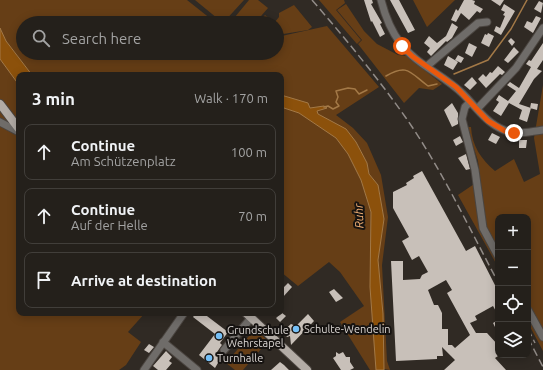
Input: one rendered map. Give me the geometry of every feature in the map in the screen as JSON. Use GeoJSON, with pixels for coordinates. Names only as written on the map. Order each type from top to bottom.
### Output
{"type":"FeatureCollection","features":[{"type":"Feature","properties":{"kind":"main road"},"geometry":{"type":"LineString","coordinates":[[0,104],[16,125]]}},
{"type":"Feature","properties":{"kind":"main road"},"geometry":{"type":"LineString","coordinates":[[249,316],[307,370]]}},
{"type":"Feature","properties":{"kind":"street"},"geometry":{"type":"LineString","coordinates":[[381,0],[389,24],[396,38],[412,56],[456,87],[488,121],[505,131],[520,133],[543,130]]}},
{"type":"Feature","properties":{"kind":"street"},"geometry":{"type":"LineString","coordinates":[[427,66],[478,23],[487,22]]}},
{"type":"Feature","properties":{"kind":"street"},"geometry":{"type":"LineString","coordinates":[[477,109],[516,68],[543,28]]}},
{"type":"Feature","properties":{"kind":"street"},"geometry":{"type":"LineString","coordinates":[[470,102],[466,107],[462,119],[475,170],[483,228],[495,250]]}},
{"type":"Feature","properties":{"kind":"street"},"geometry":{"type":"LineString","coordinates":[[0,122],[16,130]]}},
{"type":"Feature","properties":{"kind":"street"},"geometry":{"type":"LineString","coordinates":[[531,315],[543,336]]}},
{"type":"Feature","properties":{"kind":"street"},"geometry":{"type":"LineString","coordinates":[[144,370],[182,316]]}},
{"type":"Feature","properties":{"kind":"street"},"geometry":{"type":"LineString","coordinates":[[224,350],[247,316]]}},
{"type":"Feature","properties":{"kind":"street"},"geometry":{"type":"LineString","coordinates":[[163,342],[197,370]]}},
{"type":"Feature","properties":{"kind":"shaded area"},"geometry":{"type":"Polygon","coordinates":[[[0,0],[187,0],[207,16],[16,16],[16,54],[6,41],[0,28],[0,0]]]}},
{"type":"Feature","properties":{"kind":"shaded area"},"geometry":{"type":"Polygon","coordinates":[[[195,0],[244,0],[229,16],[214,16],[195,0]]]}},
{"type":"Feature","properties":{"kind":"shaded area"},"geometry":{"type":"Polygon","coordinates":[[[249,0],[258,0],[268,8],[261,16],[236,16],[249,0]]]}},
{"type":"Feature","properties":{"kind":"shaded area"},"geometry":{"type":"Polygon","coordinates":[[[319,0],[344,0],[345,3],[336,10],[361,40],[357,44],[319,0]]]}},
{"type":"Feature","properties":{"kind":"shaded area"},"geometry":{"type":"Polygon","coordinates":[[[413,0],[455,0],[427,27],[413,0]]]}},
{"type":"Feature","properties":{"kind":"shaded area"},"geometry":{"type":"Polygon","coordinates":[[[346,4],[364,31],[377,44],[398,55],[407,56],[442,84],[433,90],[419,88],[404,103],[358,44],[362,40],[337,10],[346,4]]]}},
{"type":"Feature","properties":{"kind":"shaded area"},"geometry":{"type":"Polygon","coordinates":[[[294,5],[312,27],[308,30],[284,34],[284,16],[279,16],[279,13],[294,5]]]}},
{"type":"Feature","properties":{"kind":"shaded area"},"geometry":{"type":"Polygon","coordinates":[[[327,26],[379,87],[336,115],[353,128],[367,143],[381,175],[388,217],[382,265],[387,361],[390,370],[384,369],[383,314],[378,260],[384,219],[378,185],[369,174],[367,163],[356,142],[320,126],[336,138],[348,154],[361,180],[371,212],[370,266],[376,370],[370,370],[340,322],[364,306],[340,272],[329,262],[298,286],[284,274],[284,72],[30,72],[21,60],[284,60],[284,35],[327,26]]]}},
{"type":"Feature","properties":{"kind":"shaded area"},"geometry":{"type":"Polygon","coordinates":[[[0,28],[6,41],[16,54],[16,60],[21,60],[30,72],[16,72],[16,81],[0,59],[0,28]]]}},
{"type":"Feature","properties":{"kind":"shaded area"},"geometry":{"type":"Polygon","coordinates":[[[0,59],[16,81],[16,316],[142,316],[128,332],[141,342],[126,365],[119,370],[0,370],[0,59]]]}},
{"type":"Feature","properties":{"kind":"shaded area"},"geometry":{"type":"Polygon","coordinates":[[[543,85],[543,335],[531,313],[531,214],[495,214],[495,250],[481,229],[495,255],[495,262],[458,195],[480,180],[478,161],[467,127],[471,127],[475,146],[485,162],[495,171],[514,159],[524,182],[540,174],[534,138],[543,85]]]}},
{"type":"Feature","properties":{"kind":"shaded area"},"geometry":{"type":"Polygon","coordinates":[[[284,96],[308,103],[310,108],[324,106],[327,108],[317,111],[318,114],[346,129],[356,142],[367,163],[369,174],[378,185],[384,219],[378,260],[383,314],[384,370],[376,370],[370,287],[371,212],[361,180],[348,154],[336,138],[299,113],[284,108],[284,96]]]}},
{"type":"Feature","properties":{"kind":"shaded area"},"geometry":{"type":"Polygon","coordinates":[[[531,317],[543,339],[543,351],[531,329],[531,317]]]}},
{"type":"Feature","properties":{"kind":"shaded area"},"geometry":{"type":"Polygon","coordinates":[[[255,329],[268,341],[243,370],[235,370],[226,363],[255,329]]]}},
{"type":"Feature","properties":{"kind":"building"},"geometry":{"type":"Polygon","coordinates":[[[364,0],[372,0],[373,3],[371,4],[382,23],[380,24],[385,34],[380,37],[372,21],[371,22],[364,0]]]}},
{"type":"Feature","properties":{"kind":"building"},"geometry":{"type":"Polygon","coordinates":[[[390,0],[399,0],[415,30],[408,33],[390,0]]]}},
{"type":"Feature","properties":{"kind":"building"},"geometry":{"type":"Polygon","coordinates":[[[464,0],[475,1],[474,4],[483,9],[480,13],[477,11],[469,20],[461,13],[456,22],[451,20],[456,9],[458,11],[464,0]]]}},
{"type":"Feature","properties":{"kind":"building"},"geometry":{"type":"Polygon","coordinates":[[[491,0],[504,0],[500,6],[491,0]]]}},
{"type":"Feature","properties":{"kind":"building"},"geometry":{"type":"Polygon","coordinates":[[[539,1],[543,3],[541,13],[534,9],[539,1]]]}},
{"type":"Feature","properties":{"kind":"building"},"geometry":{"type":"Polygon","coordinates":[[[504,4],[515,11],[501,35],[494,31],[496,26],[500,28],[505,16],[503,15],[505,12],[501,10],[504,4]]]}},
{"type":"Feature","properties":{"kind":"building"},"geometry":{"type":"Polygon","coordinates":[[[536,16],[541,18],[533,33],[524,27],[527,21],[532,23],[536,16]]]}},
{"type":"Feature","properties":{"kind":"building"},"geometry":{"type":"Polygon","coordinates":[[[452,23],[458,27],[452,38],[447,42],[446,41],[431,56],[427,52],[430,48],[424,43],[429,36],[437,43],[446,36],[452,23]]]}},
{"type":"Feature","properties":{"kind":"building"},"geometry":{"type":"Polygon","coordinates":[[[488,33],[494,36],[489,47],[481,43],[485,34],[487,35],[488,33]]]}},
{"type":"Feature","properties":{"kind":"building"},"geometry":{"type":"Polygon","coordinates":[[[511,38],[515,42],[512,46],[508,41],[511,38]]]}},
{"type":"Feature","properties":{"kind":"building"},"geometry":{"type":"Polygon","coordinates":[[[469,43],[477,47],[472,57],[465,53],[469,43]]]}},
{"type":"Feature","properties":{"kind":"building"},"geometry":{"type":"Polygon","coordinates":[[[543,43],[543,60],[537,69],[542,71],[534,79],[519,104],[531,108],[527,122],[519,119],[522,110],[509,103],[501,116],[493,111],[499,102],[496,100],[499,95],[508,101],[516,91],[507,85],[510,82],[519,88],[531,67],[526,64],[529,60],[531,61],[543,43]]]}},
{"type":"Feature","properties":{"kind":"building"},"geometry":{"type":"Polygon","coordinates":[[[514,47],[519,52],[508,63],[504,60],[514,47]]]}},
{"type":"Feature","properties":{"kind":"building"},"geometry":{"type":"Polygon","coordinates":[[[458,55],[464,58],[461,63],[455,60],[458,55]]]}},
{"type":"Feature","properties":{"kind":"building"},"geometry":{"type":"Polygon","coordinates":[[[448,56],[458,62],[453,70],[444,65],[448,56]]]}},
{"type":"Feature","properties":{"kind":"building"},"geometry":{"type":"Polygon","coordinates":[[[498,66],[505,72],[502,75],[500,74],[486,88],[478,79],[483,74],[486,77],[498,66]]]}},
{"type":"Feature","properties":{"kind":"building"},"geometry":{"type":"Polygon","coordinates":[[[472,77],[477,83],[470,90],[464,85],[472,77]]]}},
{"type":"Feature","properties":{"kind":"building"},"geometry":{"type":"Polygon","coordinates":[[[452,103],[458,113],[458,124],[452,127],[444,110],[452,103]]]}},
{"type":"Feature","properties":{"kind":"building"},"geometry":{"type":"Polygon","coordinates":[[[531,103],[538,104],[537,110],[530,108],[531,103]]]}},
{"type":"Feature","properties":{"kind":"building"},"geometry":{"type":"Polygon","coordinates":[[[492,133],[500,137],[496,144],[488,140],[492,133]]]}},
{"type":"Feature","properties":{"kind":"building"},"geometry":{"type":"Polygon","coordinates":[[[460,136],[463,142],[456,146],[453,140],[460,136]]]}},
{"type":"Feature","properties":{"kind":"building"},"geometry":{"type":"Polygon","coordinates":[[[519,140],[527,140],[526,148],[519,148],[519,140]]]}},
{"type":"Feature","properties":{"kind":"building"},"geometry":{"type":"Polygon","coordinates":[[[466,154],[470,169],[466,170],[458,158],[466,154]]]}},
{"type":"Feature","properties":{"kind":"building"},"geometry":{"type":"Polygon","coordinates":[[[422,171],[466,251],[475,246],[495,285],[495,310],[493,306],[475,316],[477,320],[470,323],[476,333],[487,333],[495,342],[495,358],[506,370],[444,370],[455,360],[442,347],[443,356],[437,356],[437,359],[396,361],[391,261],[403,261],[403,280],[420,279],[422,275],[428,272],[419,256],[412,260],[402,241],[409,237],[393,208],[393,192],[407,185],[406,183],[414,178],[413,176],[422,171]],[[446,280],[428,290],[434,305],[438,305],[442,313],[442,329],[448,329],[448,345],[452,345],[455,348],[470,335],[447,293],[452,290],[446,280]]]}},
{"type":"Feature","properties":{"kind":"building"},"geometry":{"type":"Polygon","coordinates":[[[288,283],[292,287],[284,296],[284,287],[288,283]]]}},
{"type":"Feature","properties":{"kind":"building"},"geometry":{"type":"Polygon","coordinates":[[[334,289],[343,298],[336,302],[329,292],[334,289]]]}},
{"type":"Feature","properties":{"kind":"building"},"geometry":{"type":"Polygon","coordinates":[[[284,314],[286,316],[280,322],[276,318],[278,316],[284,316],[284,314]]]}},
{"type":"Feature","properties":{"kind":"building","name":"Schulte-Wendelin"},"geometry":{"type":"Polygon","coordinates":[[[308,314],[314,321],[291,345],[290,336],[287,337],[283,331],[291,324],[296,326],[308,314]]]}},
{"type":"Feature","properties":{"kind":"building","name":"Grundschule Wehrstapel"},"geometry":{"type":"Polygon","coordinates":[[[207,316],[228,332],[220,343],[222,345],[217,352],[222,356],[215,368],[199,355],[215,334],[193,317],[207,316]]]}},
{"type":"Feature","properties":{"kind":"building"},"geometry":{"type":"Polygon","coordinates":[[[149,344],[154,347],[149,353],[144,350],[149,344]]]}},
{"type":"Feature","properties":{"kind":"building"},"geometry":{"type":"Polygon","coordinates":[[[166,351],[172,357],[169,361],[172,363],[166,370],[158,370],[153,366],[166,351]]]}},
{"type":"Feature","properties":{"kind":"building"},"geometry":{"type":"Polygon","coordinates":[[[336,352],[339,354],[343,352],[346,357],[350,357],[350,362],[354,368],[350,370],[341,370],[333,358],[336,356],[336,352]]]}},
{"type":"Feature","properties":{"kind":"building"},"geometry":{"type":"Polygon","coordinates":[[[280,362],[289,370],[271,370],[280,362]]]}},
{"type":"Feature","properties":{"kind":"waterway"},"geometry":{"type":"LineString","coordinates":[[454,74],[488,60],[511,29],[527,0]]}},
{"type":"Feature","properties":{"kind":"waterway"},"geometry":{"type":"LineString","coordinates":[[386,76],[393,72],[404,70],[413,74],[428,86],[437,84]]}},
{"type":"Feature","properties":{"kind":"waterway"},"geometry":{"type":"LineString","coordinates":[[324,107],[328,106],[333,109],[339,106],[336,102],[338,97],[336,91],[348,88],[355,89],[359,94],[367,90]]}},
{"type":"Feature","properties":{"kind":"railway"},"geometry":{"type":"LineString","coordinates":[[312,0],[349,43],[419,137],[454,198],[495,276]]}},
{"type":"Feature","properties":{"kind":"railway"},"geometry":{"type":"LineString","coordinates":[[531,335],[535,343]]}},
{"type":"Feature","properties":{"kind":"railway"},"geometry":{"type":"LineString","coordinates":[[531,344],[543,367]]}},
{"type":"Feature","properties":{"kind":"place","name":"Schulte-Wendelin"},"geometry":{"type":"Point","coordinates":[296,329]}},
{"type":"Feature","properties":{"kind":"place","name":"Grundschule Wehrstapel"},"geometry":{"type":"Point","coordinates":[219,336]}},
{"type":"Feature","properties":{"kind":"place","name":"Turnhalle"},"geometry":{"type":"Point","coordinates":[209,358]}},
{"type":"Feature","properties":{"kind":"route"},"geometry":{"type":"LineString","coordinates":[[402,46],[412,56],[456,87],[484,118],[505,131],[514,133]]}},
{"type":"Feature","properties":{"kind":"water label","name":"Ruhr"},"geometry":{"type":"Point","coordinates":[359,216]}}]}
